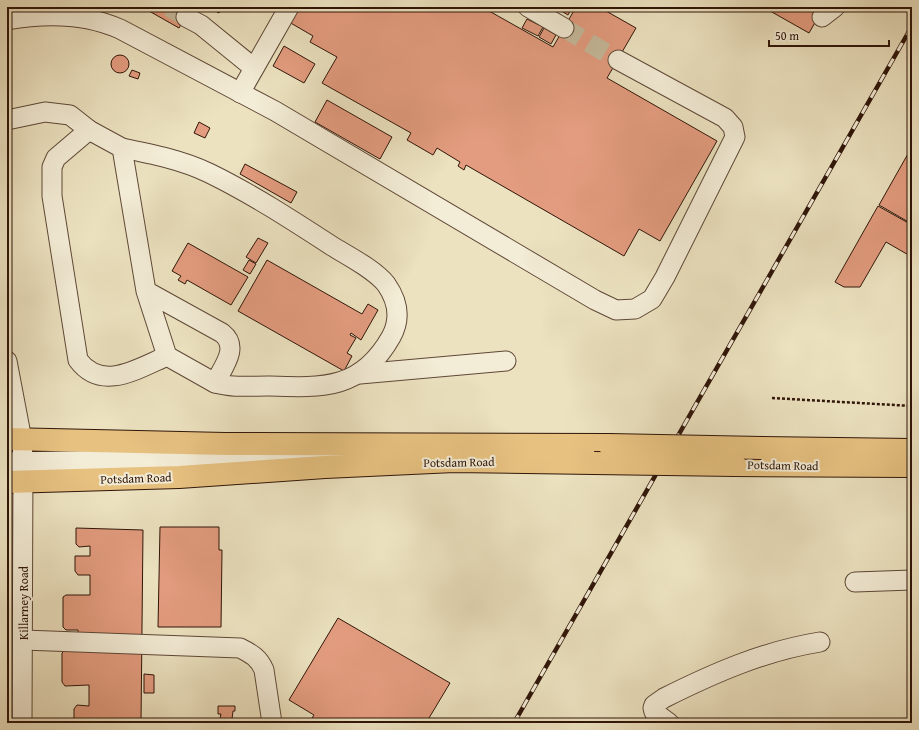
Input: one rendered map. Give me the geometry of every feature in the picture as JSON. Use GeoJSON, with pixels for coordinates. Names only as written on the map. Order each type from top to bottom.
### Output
{"type":"FeatureCollection","features":[{"type":"Feature","properties":{"kind":"main road","name":"Potsdam Road"},"geometry":{"type":"LineString","coordinates":[[14,439],[602,454],[735,465],[912,466]]}},
{"type":"Feature","properties":{"kind":"main road","name":"Potsdam Road"},"geometry":{"type":"LineString","coordinates":[[15,472],[179,477],[325,467],[602,454],[912,450]]}},
{"type":"Feature","properties":{"kind":"street"},"geometry":{"type":"LineString","coordinates":[[528,7],[564,28]]}},
{"type":"Feature","properties":{"kind":"street"},"geometry":{"type":"LineString","coordinates":[[240,93],[284,9]]}},
{"type":"Feature","properties":{"kind":"street"},"geometry":{"type":"LineString","coordinates":[[7,20],[41,15],[72,15],[88,13],[275,111],[595,300],[616,310],[635,308],[652,299],[665,277],[735,137],[733,127],[725,118],[618,60]]}},
{"type":"Feature","properties":{"kind":"street"},"geometry":{"type":"LineString","coordinates":[[194,21],[254,68]]}},
{"type":"Feature","properties":{"kind":"street"},"geometry":{"type":"LineString","coordinates":[[7,120],[45,112],[70,115],[89,130],[122,148],[162,156],[208,173],[278,212],[366,268],[385,284],[396,303],[397,325],[384,348],[360,374],[344,382],[309,387],[229,387],[215,383],[167,356],[146,290],[122,148]]}},
{"type":"Feature","properties":{"kind":"street"},"geometry":{"type":"LineString","coordinates":[[89,130],[56,158],[52,167],[52,196],[78,360],[90,372],[106,377],[123,375],[167,356]]}},
{"type":"Feature","properties":{"kind":"street"},"geometry":{"type":"LineString","coordinates":[[146,290],[222,333],[230,341],[231,346],[229,354],[215,383]]}},
{"type":"Feature","properties":{"kind":"street"},"geometry":{"type":"LineString","coordinates":[[360,374],[506,361]]}},
{"type":"Feature","properties":{"kind":"street","name":"Killarney Road"},"geometry":{"type":"LineString","coordinates":[[7,362],[14,439],[23,640],[22,723]]}},
{"type":"Feature","properties":{"kind":"street"},"geometry":{"type":"LineString","coordinates":[[760,451],[912,458]]}},
{"type":"Feature","properties":{"kind":"street"},"geometry":{"type":"LineString","coordinates":[[855,582],[912,580]]}},
{"type":"Feature","properties":{"kind":"street"},"geometry":{"type":"LineString","coordinates":[[23,640],[240,648],[255,655],[261,662],[264,670],[272,723]]}},
{"type":"Feature","properties":{"kind":"street"},"geometry":{"type":"LineString","coordinates":[[669,723],[654,712],[653,708],[654,705],[664,698],[749,660],[800,645],[820,642]]}},
{"type":"Feature","properties":{"kind":"path"},"geometry":{"type":"LineString","coordinates":[[772,398],[912,406]]}},
{"type":"Feature","properties":{"kind":"building"},"geometry":{"type":"Polygon","coordinates":[[[142,7],[191,7],[179,28],[142,7]]]}},
{"type":"Feature","properties":{"kind":"building"},"geometry":{"type":"Polygon","coordinates":[[[208,7],[223,7],[219,13],[208,7]]]}},
{"type":"Feature","properties":{"kind":"building"},"geometry":{"type":"Polygon","coordinates":[[[297,7],[358,7],[364,10],[366,7],[482,7],[553,47],[576,7],[599,7],[636,28],[607,78],[717,141],[660,241],[639,229],[624,256],[466,165],[464,170],[458,166],[460,162],[437,148],[433,155],[407,140],[411,133],[322,83],[337,57],[310,42],[313,36],[289,22],[297,7]]]}},
{"type":"Feature","properties":{"kind":"building"},"geometry":{"type":"Polygon","coordinates":[[[555,7],[572,7],[568,15],[555,7]]]}},
{"type":"Feature","properties":{"kind":"building"},"geometry":{"type":"Polygon","coordinates":[[[763,7],[824,7],[809,33],[763,7]]]}},
{"type":"Feature","properties":{"kind":"building"},"geometry":{"type":"Polygon","coordinates":[[[527,19],[543,27],[538,36],[522,28],[527,19]]]}},
{"type":"Feature","properties":{"kind":"building"},"geometry":{"type":"Polygon","coordinates":[[[544,28],[556,35],[551,44],[539,37],[544,28]]]}},
{"type":"Feature","properties":{"kind":"building"},"geometry":{"type":"Polygon","coordinates":[[[284,46],[315,64],[304,83],[273,66],[284,46]]]}},
{"type":"Feature","properties":{"kind":"building"},"geometry":{"type":"Polygon","coordinates":[[[120,55],[126,58],[129,64],[126,70],[120,73],[114,70],[111,64],[114,58],[120,55]]]}},
{"type":"Feature","properties":{"kind":"building"},"geometry":{"type":"Polygon","coordinates":[[[132,70],[140,73],[138,79],[129,76],[132,70]]]}},
{"type":"Feature","properties":{"kind":"building"},"geometry":{"type":"Polygon","coordinates":[[[327,100],[392,137],[380,159],[315,122],[327,100]]]}},
{"type":"Feature","properties":{"kind":"building"},"geometry":{"type":"Polygon","coordinates":[[[199,122],[210,128],[205,138],[194,133],[199,122]]]}},
{"type":"Feature","properties":{"kind":"building"},"geometry":{"type":"Polygon","coordinates":[[[909,152],[912,153],[912,224],[879,205],[909,152]]]}},
{"type":"Feature","properties":{"kind":"building"},"geometry":{"type":"Polygon","coordinates":[[[245,164],[297,192],[291,203],[240,174],[245,164]]]}},
{"type":"Feature","properties":{"kind":"building"},"geometry":{"type":"Polygon","coordinates":[[[878,206],[912,225],[912,257],[886,242],[860,287],[844,287],[835,282],[878,206]]]}},
{"type":"Feature","properties":{"kind":"building"},"geometry":{"type":"Polygon","coordinates":[[[258,238],[268,243],[256,263],[246,257],[258,238]]]}},
{"type":"Feature","properties":{"kind":"building"},"geometry":{"type":"Polygon","coordinates":[[[188,243],[248,277],[231,305],[187,280],[185,284],[178,280],[181,276],[172,271],[188,243]]]}},
{"type":"Feature","properties":{"kind":"building"},"geometry":{"type":"Polygon","coordinates":[[[249,260],[256,264],[250,274],[243,270],[249,260]]]}},
{"type":"Feature","properties":{"kind":"building"},"geometry":{"type":"Polygon","coordinates":[[[267,260],[362,314],[368,304],[378,310],[361,340],[351,333],[350,335],[356,338],[347,353],[352,356],[344,371],[238,311],[267,260]]]}},
{"type":"Feature","properties":{"kind":"building"},"geometry":{"type":"Polygon","coordinates":[[[160,527],[219,527],[219,550],[222,550],[221,627],[158,627],[160,527]]]}},
{"type":"Feature","properties":{"kind":"building"},"geometry":{"type":"Polygon","coordinates":[[[76,528],[143,530],[141,723],[74,723],[74,709],[77,705],[89,706],[89,685],[65,686],[62,682],[62,653],[65,650],[78,650],[78,630],[66,630],[63,627],[63,597],[66,595],[90,595],[90,575],[78,575],[75,571],[75,556],[90,556],[90,546],[79,547],[76,544],[76,528]]]}},
{"type":"Feature","properties":{"kind":"building"},"geometry":{"type":"Polygon","coordinates":[[[338,618],[450,683],[426,723],[321,723],[312,718],[314,715],[289,700],[338,618]]]}},
{"type":"Feature","properties":{"kind":"building"},"geometry":{"type":"Polygon","coordinates":[[[144,674],[154,675],[154,693],[144,693],[144,674]]]}},
{"type":"Feature","properties":{"kind":"building"},"geometry":{"type":"Polygon","coordinates":[[[218,706],[235,706],[232,719],[235,719],[235,723],[219,723],[221,714],[218,714],[218,706]]]}},
{"type":"Feature","properties":{"kind":"tunnel"},"geometry":{"type":"LineString","coordinates":[[169,7],[186,17]]}},
{"type":"Feature","properties":{"kind":"tunnel"},"geometry":{"type":"LineString","coordinates":[[564,28],[618,60]]}},
{"type":"Feature","properties":{"kind":"railway"},"geometry":{"type":"LineString","coordinates":[[514,723],[912,26]]}}]}
